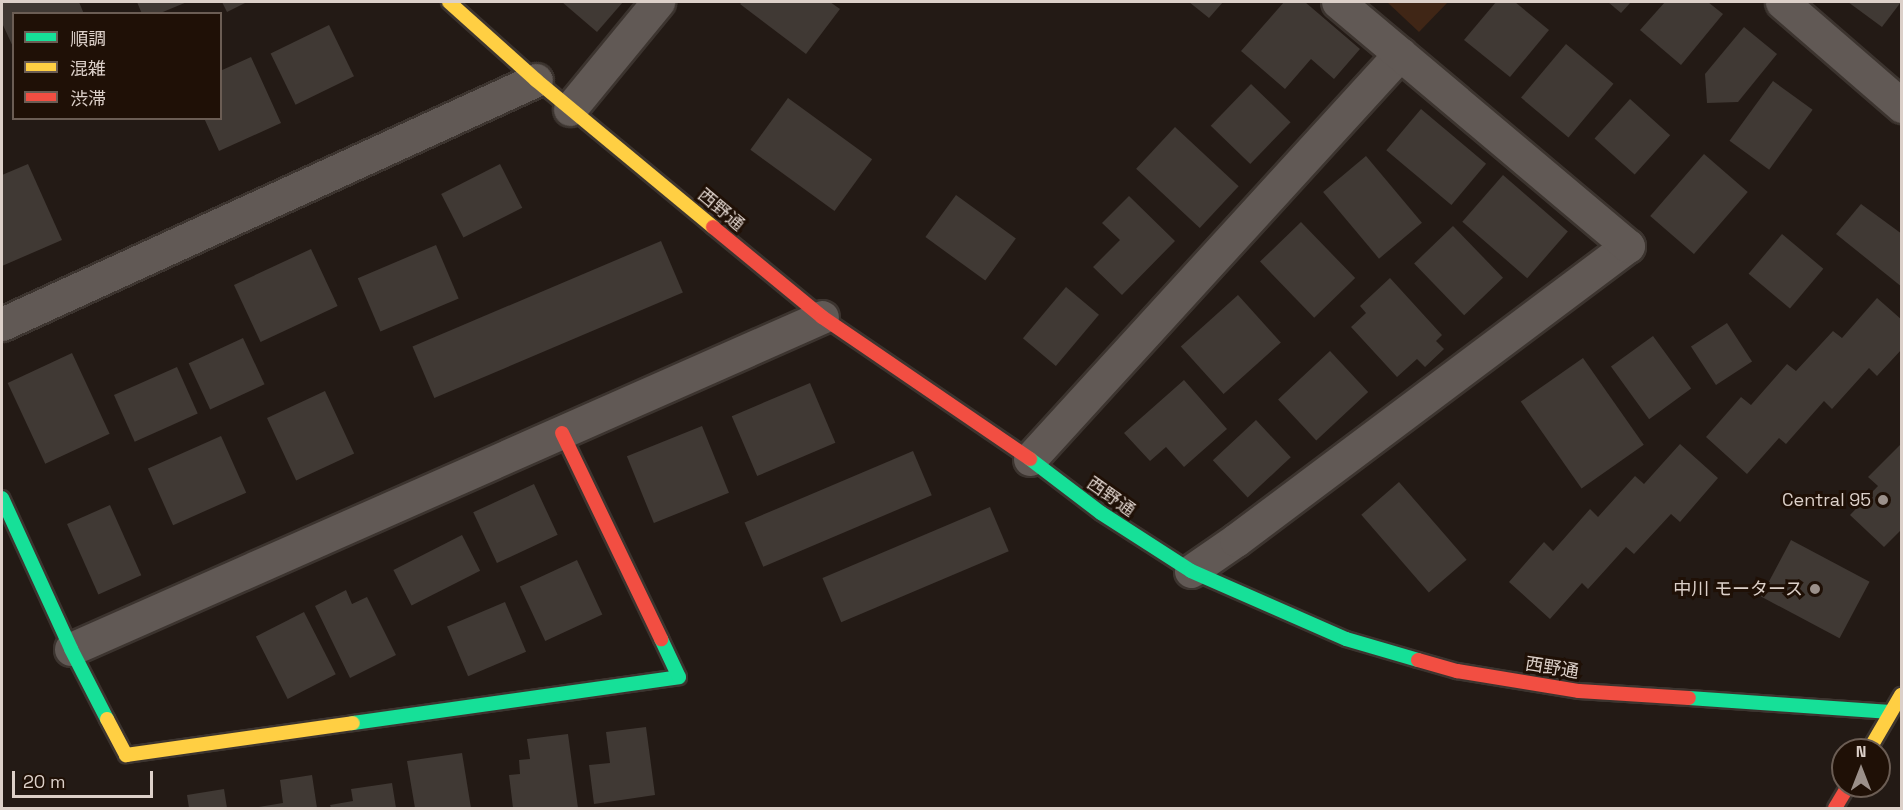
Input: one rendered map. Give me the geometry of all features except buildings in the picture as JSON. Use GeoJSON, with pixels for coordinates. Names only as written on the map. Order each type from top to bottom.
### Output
{"type":"FeatureCollection","features":[{"type":"Feature","properties":{"kind":"street","name":"西野通"},"geometry":{"type":"LineString","coordinates":[[449,2],[570,109],[822,317],[1030,459],[1101,513],[1191,571],[1346,639],[1457,671],[1579,692],[1891,712]]}},
{"type":"Feature","properties":{"kind":"street"},"geometry":{"type":"LineString","coordinates":[[570,109],[658,2]]}},
{"type":"Feature","properties":{"kind":"street"},"geometry":{"type":"LineString","coordinates":[[1191,571],[1236,540],[1628,246],[1338,2]]}},
{"type":"Feature","properties":{"kind":"street"},"geometry":{"type":"LineString","coordinates":[[1782,2],[1902,106]]}},
{"type":"Feature","properties":{"kind":"street"},"geometry":{"type":"LineString","coordinates":[[1030,459],[1400,54]]}},
{"type":"Feature","properties":{"kind":"street"},"geometry":{"type":"LineString","coordinates":[[2,324],[536,80]]}},
{"type":"Feature","properties":{"kind":"street"},"geometry":{"type":"LineString","coordinates":[[71,649],[822,317]]}},
{"type":"Feature","properties":{"kind":"street"},"geometry":{"type":"LineString","coordinates":[[2,498],[71,649],[126,755],[679,676],[562,433]]}},
{"type":"Feature","properties":{"kind":"street"},"geometry":{"type":"LineString","coordinates":[[1876,738],[1902,694]]}},
{"type":"Feature","properties":{"kind":"shaded area"},"geometry":{"type":"Polygon","coordinates":[[[1387,2],[1448,2],[1419,32],[1387,2]]]}},
{"type":"Feature","properties":{"kind":"traffic: fast"},"geometry":{"type":"LineString","coordinates":[[1030,459],[1101,513],[1191,571],[1346,639],[1418,660]]}},
{"type":"Feature","properties":{"kind":"traffic: fast"},"geometry":{"type":"LineString","coordinates":[[2,498],[71,649],[107,719]]}},
{"type":"Feature","properties":{"kind":"traffic: fast"},"geometry":{"type":"LineString","coordinates":[[353,723],[679,677],[661,639]]}},
{"type":"Feature","properties":{"kind":"traffic: fast"},"geometry":{"type":"LineString","coordinates":[[1689,698],[1891,712]]}},
{"type":"Feature","properties":{"kind":"traffic: slow"},"geometry":{"type":"LineString","coordinates":[[449,2],[536,80],[713,227]]}},
{"type":"Feature","properties":{"kind":"traffic: slow"},"geometry":{"type":"LineString","coordinates":[[1876,738],[1901,695]]}},
{"type":"Feature","properties":{"kind":"traffic: slow"},"geometry":{"type":"LineString","coordinates":[[107,719],[126,755],[353,723]]}},
{"type":"Feature","properties":{"kind":"traffic: jam"},"geometry":{"type":"LineString","coordinates":[[713,227],[822,317],[1030,459]]}},
{"type":"Feature","properties":{"kind":"traffic: jam"},"geometry":{"type":"LineString","coordinates":[[562,433],[661,639]]}},
{"type":"Feature","properties":{"kind":"traffic: jam"},"geometry":{"type":"LineString","coordinates":[[1418,660],[1457,671],[1579,691],[1689,698]]}},
{"type":"Feature","properties":{"kind":"traffic: jam"},"geometry":{"type":"LineString","coordinates":[[1835,808],[1841,798]]}},
{"type":"Feature","properties":{"kind":"place","name":"Central 95"},"geometry":{"type":"Point","coordinates":[1883,500]}},
{"type":"Feature","properties":{"kind":"place","name":"中川 モータース"},"geometry":{"type":"Point","coordinates":[1815,589]}}]}
